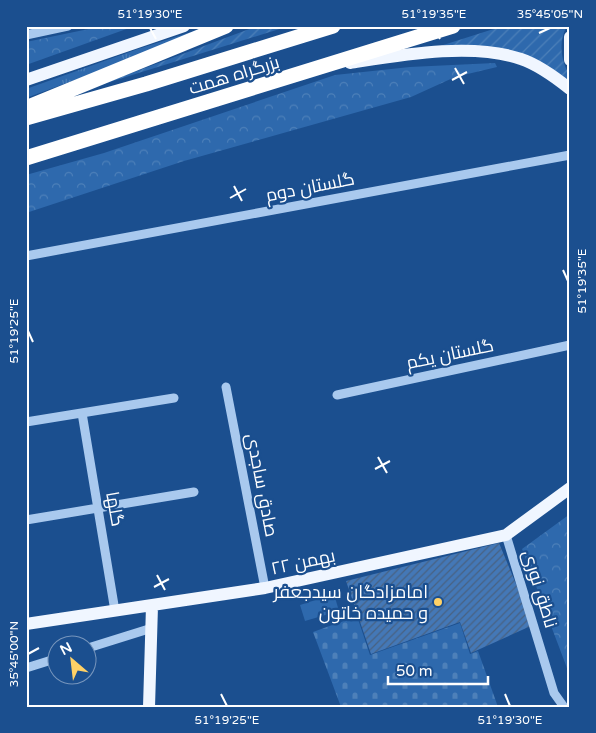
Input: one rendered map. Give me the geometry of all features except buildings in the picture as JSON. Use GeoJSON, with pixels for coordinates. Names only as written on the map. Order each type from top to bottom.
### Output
{"type":"FeatureCollection","features":[{"type":"Feature","properties":{"kind":"highway"},"geometry":{"type":"LineString","coordinates":[[26,108],[226,26]]}},
{"type":"Feature","properties":{"kind":"highway","name":"بزرگراه همت"},"geometry":{"type":"LineString","coordinates":[[26,118],[146,84],[333,26]]}},
{"type":"Feature","properties":{"kind":"highway","name":"بزرگراه همت"},"geometry":{"type":"LineString","coordinates":[[26,158],[453,26]]}},
{"type":"Feature","properties":{"kind":"main road"},"geometry":{"type":"LineString","coordinates":[[26,80],[184,26]]}},
{"type":"Feature","properties":{"kind":"main road"},"geometry":{"type":"LineString","coordinates":[[570,37],[570,60]]}},
{"type":"Feature","properties":{"kind":"main road"},"geometry":{"type":"LineString","coordinates":[[318,68],[434,52],[492,52],[523,59],[539,67],[570,89]]}},
{"type":"Feature","properties":{"kind":"main road","name":"۲۲ بهمن"},"geometry":{"type":"LineString","coordinates":[[26,624],[265,588],[506,535],[570,488]]}},
{"type":"Feature","properties":{"kind":"main road"},"geometry":{"type":"LineString","coordinates":[[149,707],[152,606]]}},
{"type":"Feature","properties":{"kind":"street"},"geometry":{"type":"LineString","coordinates":[[26,35],[68,26]]}},
{"type":"Feature","properties":{"kind":"street","name":"گلستان دوم"},"geometry":{"type":"LineString","coordinates":[[26,256],[570,155]]}},
{"type":"Feature","properties":{"kind":"street","name":"گلستان یکم"},"geometry":{"type":"LineString","coordinates":[[337,395],[570,345]]}},
{"type":"Feature","properties":{"kind":"street","name":"صادق ساجدی"},"geometry":{"type":"LineString","coordinates":[[226,388],[265,588]]}},
{"type":"Feature","properties":{"kind":"street"},"geometry":{"type":"LineString","coordinates":[[26,422],[174,398]]}},
{"type":"Feature","properties":{"kind":"street","name":"گلها"},"geometry":{"type":"LineString","coordinates":[[82,413],[115,610]]}},
{"type":"Feature","properties":{"kind":"street"},"geometry":{"type":"LineString","coordinates":[[26,520],[194,492]]}},
{"type":"Feature","properties":{"kind":"street","name":"ناطق نوری"},"geometry":{"type":"LineString","coordinates":[[506,535],[554,693],[564,707]]}},
{"type":"Feature","properties":{"kind":"street"},"geometry":{"type":"LineString","coordinates":[[98,645],[152,628]]}},
{"type":"Feature","properties":{"kind":"street"},"geometry":{"type":"LineString","coordinates":[[26,668],[48,661]]}},
{"type":"Feature","properties":{"kind":"green space"},"geometry":{"type":"Polygon","coordinates":[[[103,26],[132,27],[26,65],[26,42],[103,26]]]}},
{"type":"Feature","properties":{"kind":"green space"},"geometry":{"type":"Polygon","coordinates":[[[210,26],[172,44],[26,98],[26,89],[138,49],[210,26]]]}},
{"type":"Feature","properties":{"kind":"green space"},"geometry":{"type":"Polygon","coordinates":[[[257,26],[289,26],[97,86],[257,26]]]}},
{"type":"Feature","properties":{"kind":"green space"},"geometry":{"type":"Polygon","coordinates":[[[503,26],[567,26],[563,35],[562,50],[563,61],[570,81],[549,67],[437,47],[503,26]]]}},
{"type":"Feature","properties":{"kind":"green space"},"geometry":{"type":"Polygon","coordinates":[[[495,63],[497,67],[455,77],[411,97],[184,161],[26,213],[26,175],[104,153],[335,75],[410,67],[495,63]]]}},
{"type":"Feature","properties":{"kind":"green space"},"geometry":{"type":"Polygon","coordinates":[[[570,514],[570,676],[522,549],[570,514]]]}},
{"type":"Feature","properties":{"kind":"green space"},"geometry":{"type":"Polygon","coordinates":[[[334,594],[339,611],[305,621],[300,605],[334,594]]]}},
{"type":"Feature","properties":{"kind":"green space"},"geometry":{"type":"Polygon","coordinates":[[[357,616],[370,655],[460,623],[470,654],[478,651],[498,707],[341,707],[313,632],[357,616]]]}},
{"type":"Feature","properties":{"kind":"place","name":"امامزادگان سیدجعفر و حمیده خاتون"},"geometry":{"type":"Point","coordinates":[438,602]}}]}
